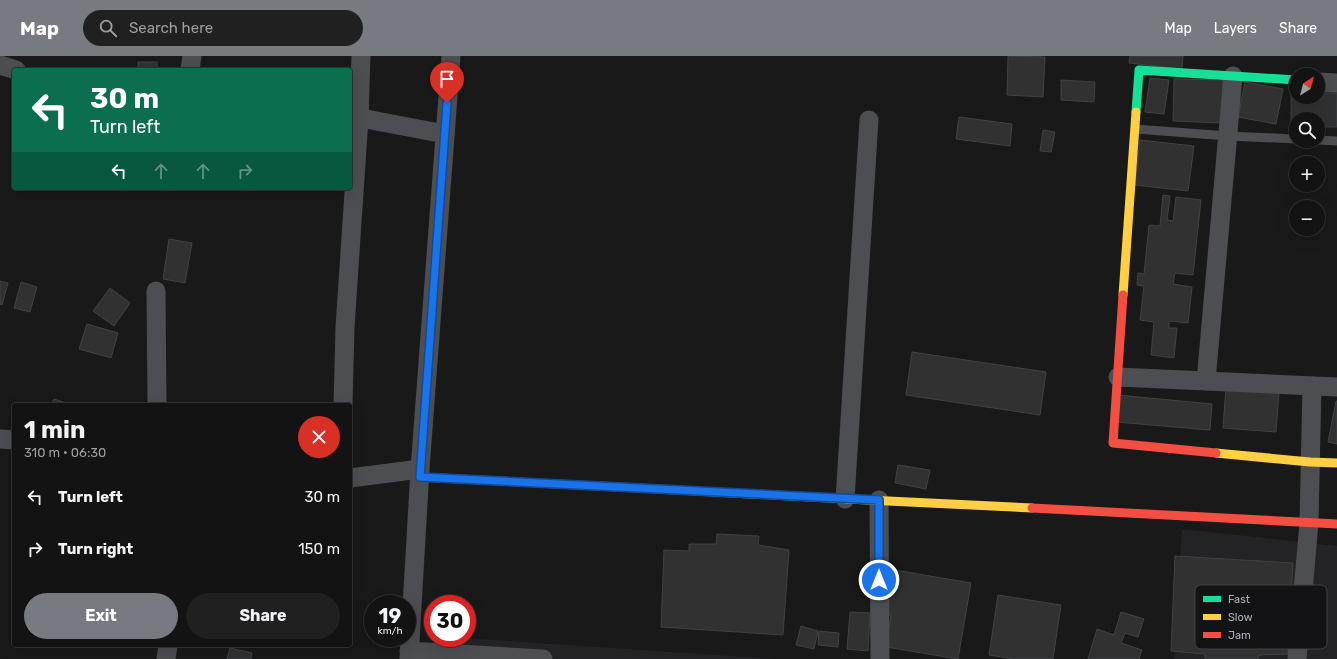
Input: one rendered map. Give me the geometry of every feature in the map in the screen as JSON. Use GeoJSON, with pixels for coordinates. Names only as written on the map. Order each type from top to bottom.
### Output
{"type":"FeatureCollection","features":[{"type":"Feature","properties":{"kind":"street"},"geometry":{"type":"LineString","coordinates":[[190,68],[192,56]]}},
{"type":"Feature","properties":{"kind":"street"},"geometry":{"type":"LineString","coordinates":[[352,164],[354,117],[361,56]]}},
{"type":"Feature","properties":{"kind":"street"},"geometry":{"type":"LineString","coordinates":[[451,56],[420,473],[409,655],[543,659]]}},
{"type":"Feature","properties":{"kind":"street"},"geometry":{"type":"LineString","coordinates":[[0,65],[12,69]]}},
{"type":"Feature","properties":{"kind":"street"},"geometry":{"type":"LineString","coordinates":[[1289,80],[1139,70],[1113,443],[1310,462],[1337,462]]}},
{"type":"Feature","properties":{"kind":"street"},"geometry":{"type":"LineString","coordinates":[[1206,381],[1233,76]]}},
{"type":"Feature","properties":{"kind":"street"},"geometry":{"type":"LineString","coordinates":[[1325,82],[1337,83]]}},
{"type":"Feature","properties":{"kind":"street"},"geometry":{"type":"LineString","coordinates":[[354,117],[445,134]]}},
{"type":"Feature","properties":{"kind":"street"},"geometry":{"type":"LineString","coordinates":[[845,499],[869,120]]}},
{"type":"Feature","properties":{"kind":"street"},"geometry":{"type":"LineString","coordinates":[[343,403],[351,190]]}},
{"type":"Feature","properties":{"kind":"street"},"geometry":{"type":"LineString","coordinates":[[156,291],[157,403]]}},
{"type":"Feature","properties":{"kind":"street"},"geometry":{"type":"LineString","coordinates":[[1118,377],[1337,387]]}},
{"type":"Feature","properties":{"kind":"street"},"geometry":{"type":"LineString","coordinates":[[1304,585],[1309,523],[1312,386]]}},
{"type":"Feature","properties":{"kind":"street"},"geometry":{"type":"LineString","coordinates":[[0,439],[12,440]]}},
{"type":"Feature","properties":{"kind":"street"},"geometry":{"type":"LineString","coordinates":[[352,478],[420,473],[845,499],[1337,524]]}},
{"type":"Feature","properties":{"kind":"street"},"geometry":{"type":"LineString","coordinates":[[879,500],[880,659]]}},
{"type":"Feature","properties":{"kind":"street"},"geometry":{"type":"LineString","coordinates":[[166,659],[168,647]]}},
{"type":"Feature","properties":{"kind":"street"},"geometry":{"type":"LineString","coordinates":[[1297,659],[1298,649]]}},
{"type":"Feature","properties":{"kind":"lane"},"geometry":{"type":"LineString","coordinates":[[1135,129],[1289,139]]}},
{"type":"Feature","properties":{"kind":"lane"},"geometry":{"type":"LineString","coordinates":[[1325,140],[1337,141]]}},
{"type":"Feature","properties":{"kind":"shaded area"},"geometry":{"type":"Polygon","coordinates":[[[1182,529],[1337,546],[1337,659],[1174,659],[1182,529]]]}},
{"type":"Feature","properties":{"kind":"shaded area"},"geometry":{"type":"Polygon","coordinates":[[[476,639],[775,659],[436,659],[437,647],[476,647],[476,639]]]}},
{"type":"Feature","properties":{"kind":"building"},"geometry":{"type":"Polygon","coordinates":[[[1008,56],[1045,57],[1043,97],[1007,95],[1008,56]]]}},
{"type":"Feature","properties":{"kind":"building"},"geometry":{"type":"Polygon","coordinates":[[[1130,56],[1183,56],[1182,69],[1129,63],[1130,56]]]}},
{"type":"Feature","properties":{"kind":"building"},"geometry":{"type":"Polygon","coordinates":[[[138,62],[157,62],[157,68],[138,68],[138,62]]]}},
{"type":"Feature","properties":{"kind":"building"},"geometry":{"type":"Polygon","coordinates":[[[1150,78],[1169,80],[1164,114],[1145,112],[1150,78]]]}},
{"type":"Feature","properties":{"kind":"building"},"geometry":{"type":"Polygon","coordinates":[[[1174,79],[1223,80],[1222,123],[1173,121],[1174,79]]]}},
{"type":"Feature","properties":{"kind":"building"},"geometry":{"type":"Polygon","coordinates":[[[1061,80],[1095,82],[1094,102],[1061,100],[1061,80]]]}},
{"type":"Feature","properties":{"kind":"building"},"geometry":{"type":"Polygon","coordinates":[[[1245,82],[1283,89],[1276,124],[1238,117],[1245,82]]]}},
{"type":"Feature","properties":{"kind":"building"},"geometry":{"type":"Polygon","coordinates":[[[1325,93],[1337,93],[1337,127],[1325,127],[1325,112],[1291,112],[1291,104],[1325,104],[1325,93]]]}},
{"type":"Feature","properties":{"kind":"building"},"geometry":{"type":"Polygon","coordinates":[[[959,117],[1012,124],[1010,146],[956,139],[959,117]]]}},
{"type":"Feature","properties":{"kind":"building"},"geometry":{"type":"Polygon","coordinates":[[[1043,130],[1055,132],[1051,152],[1040,151],[1043,130]]]}},
{"type":"Feature","properties":{"kind":"building"},"geometry":{"type":"Polygon","coordinates":[[[1140,140],[1194,146],[1188,191],[1135,185],[1140,140]]]}},
{"type":"Feature","properties":{"kind":"building"},"geometry":{"type":"Polygon","coordinates":[[[1163,195],[1170,196],[1167,220],[1173,221],[1176,197],[1201,200],[1193,275],[1175,273],[1173,284],[1192,287],[1188,323],[1169,321],[1169,328],[1177,328],[1174,358],[1151,355],[1154,322],[1140,320],[1144,286],[1137,285],[1138,273],[1144,274],[1149,225],[1160,226],[1163,195]]]}},
{"type":"Feature","properties":{"kind":"building"},"geometry":{"type":"Polygon","coordinates":[[[169,239],[192,243],[185,283],[163,279],[169,239]]]}},
{"type":"Feature","properties":{"kind":"building"},"geometry":{"type":"Polygon","coordinates":[[[0,281],[8,283],[2,305],[0,304],[0,281]]]}},
{"type":"Feature","properties":{"kind":"building"},"geometry":{"type":"Polygon","coordinates":[[[21,282],[37,287],[30,312],[14,308],[21,282]]]}},
{"type":"Feature","properties":{"kind":"building"},"geometry":{"type":"Polygon","coordinates":[[[110,288],[130,303],[114,326],[93,311],[110,288]]]}},
{"type":"Feature","properties":{"kind":"building"},"geometry":{"type":"Polygon","coordinates":[[[87,324],[118,333],[111,358],[79,349],[87,324]]]}},
{"type":"Feature","properties":{"kind":"building"},"geometry":{"type":"Polygon","coordinates":[[[912,352],[1046,372],[1040,415],[906,395],[912,352]]]}},
{"type":"Feature","properties":{"kind":"building"},"geometry":{"type":"Polygon","coordinates":[[[1226,387],[1279,391],[1276,432],[1223,428],[1226,387]]]}},
{"type":"Feature","properties":{"kind":"building"},"geometry":{"type":"Polygon","coordinates":[[[1118,395],[1212,404],[1210,430],[1116,422],[1118,395]]]}},
{"type":"Feature","properties":{"kind":"building"},"geometry":{"type":"Polygon","coordinates":[[[54,399],[66,403],[52,403],[54,399]]]}},
{"type":"Feature","properties":{"kind":"building"},"geometry":{"type":"Polygon","coordinates":[[[1337,401],[1337,444],[1328,442],[1337,401]]]}},
{"type":"Feature","properties":{"kind":"building"},"geometry":{"type":"Polygon","coordinates":[[[898,465],[930,470],[926,489],[895,483],[898,465]]]}},
{"type":"Feature","properties":{"kind":"building"},"geometry":{"type":"Polygon","coordinates":[[[717,534],[759,536],[758,545],[789,550],[783,635],[661,627],[664,550],[689,551],[689,544],[716,544],[717,534]]]}},
{"type":"Feature","properties":{"kind":"building"},"geometry":{"type":"Polygon","coordinates":[[[1175,556],[1293,563],[1292,585],[1195,585],[1195,649],[1288,649],[1288,654],[1259,655],[1258,659],[1205,659],[1205,654],[1171,651],[1175,556]]]}},
{"type":"Feature","properties":{"kind":"building"},"geometry":{"type":"Polygon","coordinates":[[[895,570],[971,583],[958,659],[886,647],[891,615],[887,615],[895,570]]]}},
{"type":"Feature","properties":{"kind":"building"},"geometry":{"type":"Polygon","coordinates":[[[998,595],[1061,605],[1053,659],[1014,659],[989,655],[998,595]]]}},
{"type":"Feature","properties":{"kind":"building"},"geometry":{"type":"Polygon","coordinates":[[[850,612],[870,613],[868,651],[847,649],[850,612]]]}},
{"type":"Feature","properties":{"kind":"building"},"geometry":{"type":"Polygon","coordinates":[[[1121,612],[1144,619],[1138,637],[1125,633],[1121,643],[1142,650],[1139,659],[1088,659],[1097,629],[1114,635],[1121,612]]]}},
{"type":"Feature","properties":{"kind":"building"},"geometry":{"type":"Polygon","coordinates":[[[801,626],[818,631],[814,649],[796,645],[801,626]]]}},
{"type":"Feature","properties":{"kind":"building"},"geometry":{"type":"Polygon","coordinates":[[[819,631],[839,633],[838,647],[818,645],[819,631]]]}},
{"type":"Feature","properties":{"kind":"building"},"geometry":{"type":"Polygon","coordinates":[[[230,648],[252,653],[251,659],[227,659],[230,648]]]}},
{"type":"Feature","properties":{"kind":"traffic: fast"},"geometry":{"type":"LineString","coordinates":[[1136,112],[1139,70],[1289,80]]}},
{"type":"Feature","properties":{"kind":"traffic: fast"},"geometry":{"type":"LineString","coordinates":[[657,489],[847,499]]}},
{"type":"Feature","properties":{"kind":"traffic: slow"},"geometry":{"type":"LineString","coordinates":[[1123,295],[1136,112]]}},
{"type":"Feature","properties":{"kind":"traffic: slow"},"geometry":{"type":"LineString","coordinates":[[1216,453],[1310,462],[1337,463]]}},
{"type":"Feature","properties":{"kind":"traffic: slow"},"geometry":{"type":"LineString","coordinates":[[847,499],[1032,508]]}},
{"type":"Feature","properties":{"kind":"traffic: jam"},"geometry":{"type":"LineString","coordinates":[[1123,295],[1113,443],[1216,453]]}},
{"type":"Feature","properties":{"kind":"traffic: jam"},"geometry":{"type":"LineString","coordinates":[[420,477],[657,489]]}},
{"type":"Feature","properties":{"kind":"traffic: jam"},"geometry":{"type":"LineString","coordinates":[[1032,508],[1337,524]]}},
{"type":"Feature","properties":{"kind":"route"},"geometry":{"type":"LineString","coordinates":[[447,103],[420,477],[879,500],[879,580]]}}]}
